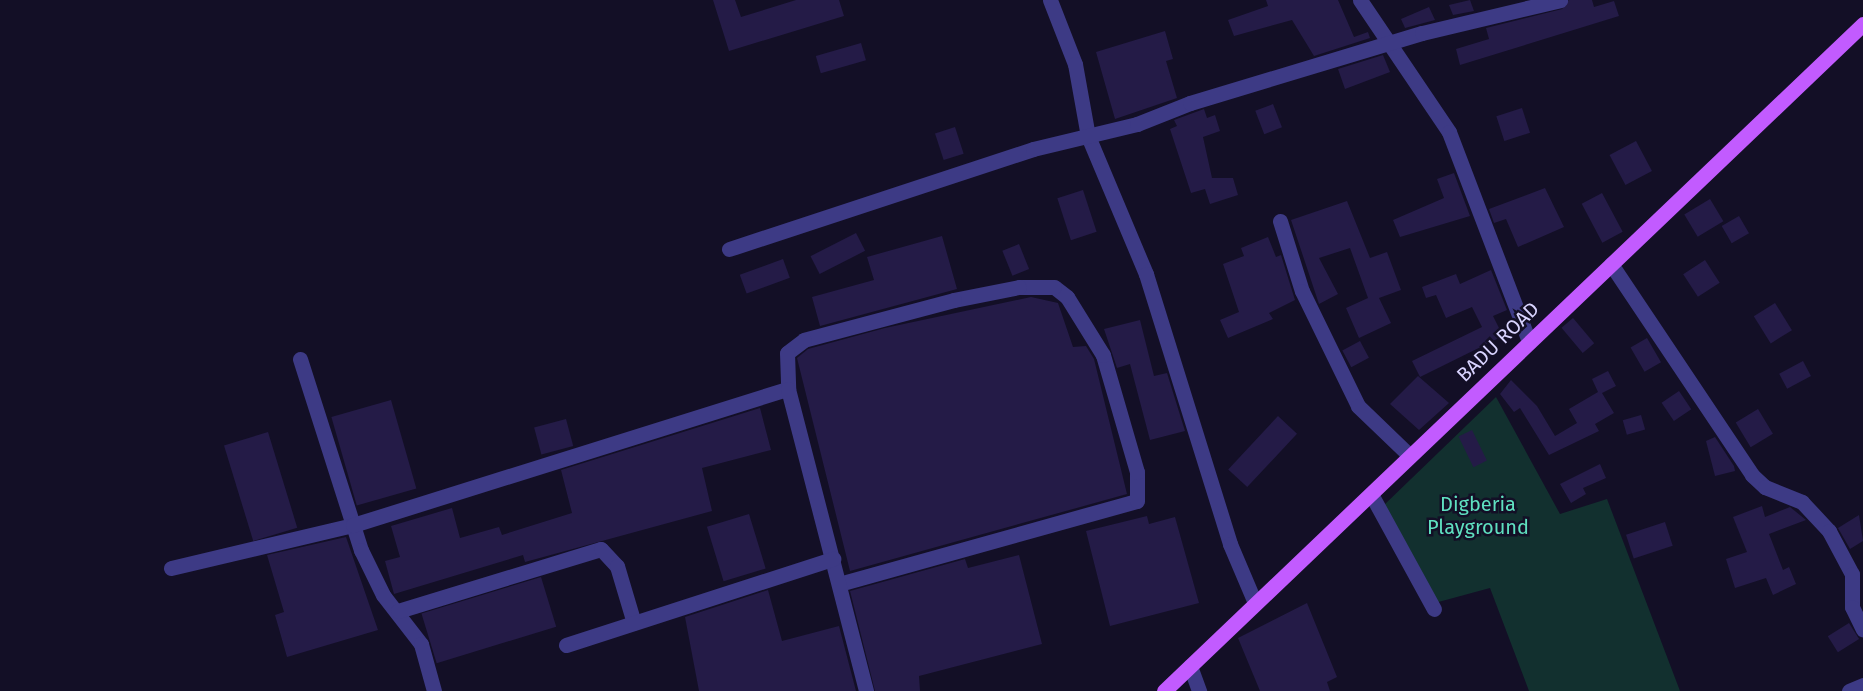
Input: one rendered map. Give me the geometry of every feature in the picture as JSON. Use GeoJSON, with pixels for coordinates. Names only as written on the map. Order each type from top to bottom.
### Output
{"type":"FeatureCollection","features":[{"type":"Feature","properties":{"kind":"main road","name":"BADU ROAD"},"geometry":{"type":"LineString","coordinates":[[1164,691],[1863,24]]}},
{"type":"Feature","properties":{"kind":"street"},"geometry":{"type":"LineString","coordinates":[[1050,0],[1075,64],[1088,136],[1146,274],[1230,544],[1255,603]]}},
{"type":"Feature","properties":{"kind":"street"},"geometry":{"type":"LineString","coordinates":[[1360,0],[1394,42],[1461,156],[1528,342]]}},
{"type":"Feature","properties":{"kind":"street"},"geometry":{"type":"LineString","coordinates":[[729,249],[1394,42],[1560,0]]}},
{"type":"Feature","properties":{"kind":"street"},"geometry":{"type":"LineString","coordinates":[[1280,221],[1302,291],[1358,406],[1410,456]]}},
{"type":"Feature","properties":{"kind":"street"},"geometry":{"type":"LineString","coordinates":[[1611,264],[1752,475],[1765,487],[1802,502],[1829,531],[1852,574],[1852,607],[1863,630]]}},
{"type":"Feature","properties":{"kind":"street"},"geometry":{"type":"LineString","coordinates":[[839,584],[1130,507],[1140,491],[1123,417],[1092,336],[1067,297],[1042,285],[954,300],[804,340],[787,353],[788,389],[833,559],[839,584],[867,691]]}},
{"type":"Feature","properties":{"kind":"street"},"geometry":{"type":"LineString","coordinates":[[300,359],[353,525],[372,576],[421,644],[434,691]]}},
{"type":"Feature","properties":{"kind":"street"},"geometry":{"type":"LineString","coordinates":[[171,568],[353,525],[788,389]]}},
{"type":"Feature","properties":{"kind":"street"},"geometry":{"type":"LineString","coordinates":[[1371,494],[1434,609]]}},
{"type":"Feature","properties":{"kind":"street"},"geometry":{"type":"LineString","coordinates":[[398,611],[601,549],[617,566],[634,623]]}},
{"type":"Feature","properties":{"kind":"street"},"geometry":{"type":"LineString","coordinates":[[566,645],[833,559]]}},
{"type":"Feature","properties":{"kind":"street"},"geometry":{"type":"LineString","coordinates":[[1190,666],[1199,691]]}},
{"type":"Feature","properties":{"kind":"street"},"geometry":{"type":"LineString","coordinates":[[1849,691],[1863,685]]}},
{"type":"Feature","properties":{"kind":"green space","name":"Digberia Playground"},"geometry":{"type":"Polygon","coordinates":[[[1496,397],[1560,514],[1607,499],[1680,691],[1529,691],[1490,588],[1431,604],[1383,506],[1496,397]]]}},
{"type":"Feature","properties":{"kind":"building"},"geometry":{"type":"Polygon","coordinates":[[[713,0],[735,0],[741,17],[796,0],[839,0],[844,16],[729,51],[713,0]]]}},
{"type":"Feature","properties":{"kind":"building"},"geometry":{"type":"Polygon","coordinates":[[[1266,0],[1338,0],[1354,37],[1368,32],[1370,38],[1314,56],[1292,20],[1234,36],[1228,20],[1268,6],[1266,0]]]}},
{"type":"Feature","properties":{"kind":"building"},"geometry":{"type":"Polygon","coordinates":[[[1470,0],[1474,11],[1453,15],[1449,5],[1470,0]]]}},
{"type":"Feature","properties":{"kind":"building"},"geometry":{"type":"Polygon","coordinates":[[[1569,0],[1592,0],[1594,7],[1614,1],[1619,16],[1460,65],[1456,49],[1489,39],[1486,28],[1562,9],[1569,0]]]}},
{"type":"Feature","properties":{"kind":"building"},"geometry":{"type":"Polygon","coordinates":[[[1429,7],[1435,20],[1405,28],[1401,19],[1429,7]]]}},
{"type":"Feature","properties":{"kind":"building"},"geometry":{"type":"Polygon","coordinates":[[[1165,31],[1173,59],[1166,61],[1177,98],[1115,119],[1096,52],[1165,31]]]}},
{"type":"Feature","properties":{"kind":"building"},"geometry":{"type":"Polygon","coordinates":[[[861,43],[866,60],[821,73],[816,56],[861,43]]]}},
{"type":"Feature","properties":{"kind":"building"},"geometry":{"type":"Polygon","coordinates":[[[1383,55],[1390,72],[1345,89],[1338,69],[1383,55]]]}},
{"type":"Feature","properties":{"kind":"building"},"geometry":{"type":"Polygon","coordinates":[[[1273,104],[1282,127],[1264,134],[1255,111],[1273,104]]]}},
{"type":"Feature","properties":{"kind":"building"},"geometry":{"type":"Polygon","coordinates":[[[1522,108],[1530,133],[1504,141],[1496,116],[1522,108]]]}},
{"type":"Feature","properties":{"kind":"building"},"geometry":{"type":"Polygon","coordinates":[[[1204,109],[1207,118],[1215,115],[1220,131],[1203,137],[1212,178],[1233,178],[1238,195],[1210,204],[1205,189],[1191,193],[1170,129],[1177,126],[1174,120],[1204,109]]]}},
{"type":"Feature","properties":{"kind":"building"},"geometry":{"type":"Polygon","coordinates":[[[955,127],[964,154],[944,160],[935,133],[955,127]]]}},
{"type":"Feature","properties":{"kind":"building"},"geometry":{"type":"Polygon","coordinates":[[[1636,141],[1652,171],[1625,185],[1610,155],[1636,141]]]}},
{"type":"Feature","properties":{"kind":"building"},"geometry":{"type":"Polygon","coordinates":[[[1454,173],[1470,216],[1400,237],[1393,220],[1444,198],[1437,179],[1454,173]]]}},
{"type":"Feature","properties":{"kind":"building"},"geometry":{"type":"Polygon","coordinates":[[[1545,188],[1564,227],[1518,247],[1506,219],[1494,223],[1489,209],[1545,188]]]}},
{"type":"Feature","properties":{"kind":"building"},"geometry":{"type":"Polygon","coordinates":[[[1083,190],[1097,232],[1071,240],[1057,198],[1083,190]]]}},
{"type":"Feature","properties":{"kind":"building"},"geometry":{"type":"Polygon","coordinates":[[[1602,193],[1623,232],[1602,243],[1582,204],[1602,193]]]}},
{"type":"Feature","properties":{"kind":"building"},"geometry":{"type":"Polygon","coordinates":[[[1710,199],[1723,221],[1698,237],[1684,214],[1710,199]]]}},
{"type":"Feature","properties":{"kind":"building"},"geometry":{"type":"Polygon","coordinates":[[[1347,201],[1370,258],[1387,252],[1401,290],[1379,298],[1391,323],[1359,338],[1346,308],[1368,298],[1350,248],[1319,258],[1338,294],[1319,304],[1291,220],[1347,201]]]}},
{"type":"Feature","properties":{"kind":"building"},"geometry":{"type":"Polygon","coordinates":[[[1739,216],[1749,233],[1732,243],[1722,226],[1739,216]]]}},
{"type":"Feature","properties":{"kind":"building"},"geometry":{"type":"Polygon","coordinates":[[[856,233],[865,251],[820,274],[811,256],[856,233]]]}},
{"type":"Feature","properties":{"kind":"building"},"geometry":{"type":"Polygon","coordinates":[[[942,236],[957,289],[820,326],[812,297],[874,280],[867,257],[942,236]]]}},
{"type":"Feature","properties":{"kind":"building"},"geometry":{"type":"Polygon","coordinates":[[[1268,237],[1276,257],[1281,255],[1295,300],[1269,313],[1273,319],[1228,338],[1220,320],[1239,312],[1223,264],[1244,256],[1241,248],[1268,237]]]}},
{"type":"Feature","properties":{"kind":"building"},"geometry":{"type":"Polygon","coordinates":[[[1019,244],[1029,269],[1012,276],[1002,251],[1019,244]]]}},
{"type":"Feature","properties":{"kind":"building"},"geometry":{"type":"Polygon","coordinates":[[[783,259],[790,278],[747,294],[740,275],[783,259]]]}},
{"type":"Feature","properties":{"kind":"building"},"geometry":{"type":"Polygon","coordinates":[[[1705,260],[1720,283],[1698,297],[1683,274],[1705,260]]]}},
{"type":"Feature","properties":{"kind":"building"},"geometry":{"type":"Polygon","coordinates":[[[1491,270],[1507,310],[1493,316],[1503,336],[1420,377],[1412,361],[1482,327],[1472,307],[1446,318],[1436,295],[1426,298],[1422,287],[1456,274],[1460,284],[1491,270]]]}},
{"type":"Feature","properties":{"kind":"building"},"geometry":{"type":"Polygon","coordinates":[[[1031,297],[1058,303],[1073,347],[1086,346],[1094,359],[1127,494],[850,571],[797,358],[808,349],[885,328],[1031,297]]]}},
{"type":"Feature","properties":{"kind":"building"},"geometry":{"type":"Polygon","coordinates":[[[1775,303],[1792,330],[1771,343],[1754,316],[1775,303]]]}},
{"type":"Feature","properties":{"kind":"building"},"geometry":{"type":"Polygon","coordinates":[[[1573,318],[1594,343],[1583,353],[1562,328],[1573,318]]]}},
{"type":"Feature","properties":{"kind":"building"},"geometry":{"type":"Polygon","coordinates":[[[1140,320],[1154,376],[1167,373],[1185,431],[1150,440],[1130,364],[1117,368],[1104,329],[1140,320]]]}},
{"type":"Feature","properties":{"kind":"building"},"geometry":{"type":"Polygon","coordinates":[[[1647,338],[1661,362],[1645,372],[1631,348],[1647,338]]]}},
{"type":"Feature","properties":{"kind":"building"},"geometry":{"type":"Polygon","coordinates":[[[1360,341],[1369,358],[1351,367],[1342,350],[1360,341]]]}},
{"type":"Feature","properties":{"kind":"building"},"geometry":{"type":"Polygon","coordinates":[[[1803,361],[1811,376],[1787,389],[1779,374],[1803,361]]]}},
{"type":"Feature","properties":{"kind":"building"},"geometry":{"type":"Polygon","coordinates":[[[1608,371],[1616,386],[1602,393],[1614,413],[1595,424],[1599,431],[1549,455],[1520,408],[1514,412],[1500,394],[1511,380],[1537,406],[1555,436],[1577,423],[1569,409],[1598,392],[1592,379],[1608,371]]]}},
{"type":"Feature","properties":{"kind":"building"},"geometry":{"type":"Polygon","coordinates":[[[1418,376],[1449,403],[1419,430],[1390,404],[1418,376]]]}},
{"type":"Feature","properties":{"kind":"building"},"geometry":{"type":"Polygon","coordinates":[[[1679,391],[1691,409],[1674,421],[1662,403],[1679,391]]]}},
{"type":"Feature","properties":{"kind":"building"},"geometry":{"type":"Polygon","coordinates":[[[391,400],[416,488],[357,506],[331,417],[391,400]]]}},
{"type":"Feature","properties":{"kind":"building"},"geometry":{"type":"Polygon","coordinates":[[[760,408],[771,450],[702,468],[712,511],[525,562],[523,555],[394,594],[385,561],[400,557],[391,526],[452,508],[460,538],[499,527],[502,535],[572,513],[561,470],[760,408]]]}},
{"type":"Feature","properties":{"kind":"building"},"geometry":{"type":"Polygon","coordinates":[[[1758,409],[1773,434],[1751,447],[1736,422],[1758,409]]]}},
{"type":"Feature","properties":{"kind":"building"},"geometry":{"type":"Polygon","coordinates":[[[1641,415],[1645,429],[1627,435],[1623,420],[1641,415]]]}},
{"type":"Feature","properties":{"kind":"building"},"geometry":{"type":"Polygon","coordinates":[[[1278,416],[1297,434],[1247,487],[1228,469],[1278,416]]]}},
{"type":"Feature","properties":{"kind":"building"},"geometry":{"type":"Polygon","coordinates":[[[566,419],[573,446],[541,455],[534,428],[566,419]]]}},
{"type":"Feature","properties":{"kind":"building"},"geometry":{"type":"Polygon","coordinates":[[[1472,430],[1487,461],[1473,467],[1459,437],[1472,430]]]}},
{"type":"Feature","properties":{"kind":"building"},"geometry":{"type":"Polygon","coordinates":[[[268,432],[297,528],[253,541],[224,445],[268,432]]]}},
{"type":"Feature","properties":{"kind":"building"},"geometry":{"type":"Polygon","coordinates":[[[1715,437],[1735,471],[1715,476],[1706,441],[1715,437]]]}},
{"type":"Feature","properties":{"kind":"building"},"geometry":{"type":"Polygon","coordinates":[[[1600,464],[1606,478],[1583,488],[1586,494],[1571,503],[1560,484],[1600,464]]]}},
{"type":"Feature","properties":{"kind":"building"},"geometry":{"type":"Polygon","coordinates":[[[1762,506],[1765,517],[1790,507],[1806,520],[1769,534],[1783,570],[1789,567],[1796,584],[1773,595],[1766,578],[1735,588],[1726,559],[1747,552],[1733,517],[1762,506]]]}},
{"type":"Feature","properties":{"kind":"building"},"geometry":{"type":"Polygon","coordinates":[[[749,514],[766,569],[724,581],[707,527],[749,514]]]}},
{"type":"Feature","properties":{"kind":"building"},"geometry":{"type":"Polygon","coordinates":[[[1859,515],[1863,541],[1850,549],[1838,528],[1859,515]]]}},
{"type":"Feature","properties":{"kind":"building"},"geometry":{"type":"Polygon","coordinates":[[[1147,516],[1149,524],[1175,517],[1199,603],[1110,626],[1086,531],[1147,516]]]}},
{"type":"Feature","properties":{"kind":"building"},"geometry":{"type":"Polygon","coordinates":[[[1665,522],[1673,546],[1634,558],[1626,535],[1665,522]]]}},
{"type":"Feature","properties":{"kind":"building"},"geometry":{"type":"Polygon","coordinates":[[[346,537],[378,630],[287,657],[275,615],[284,612],[267,555],[346,537]]]}},
{"type":"Feature","properties":{"kind":"building"},"geometry":{"type":"Polygon","coordinates":[[[1019,555],[1042,644],[919,676],[920,691],[875,691],[850,591],[965,559],[968,568],[1019,555]]]}},
{"type":"Feature","properties":{"kind":"building"},"geometry":{"type":"Polygon","coordinates":[[[541,577],[556,627],[437,663],[421,614],[541,577]]]}},
{"type":"Feature","properties":{"kind":"building"},"geometry":{"type":"Polygon","coordinates":[[[768,590],[782,641],[839,626],[856,691],[699,691],[685,617],[768,590]]]}},
{"type":"Feature","properties":{"kind":"building"},"geometry":{"type":"Polygon","coordinates":[[[1307,603],[1337,677],[1327,682],[1330,691],[1260,691],[1238,638],[1307,603]]]}},
{"type":"Feature","properties":{"kind":"building"},"geometry":{"type":"Polygon","coordinates":[[[1849,623],[1859,639],[1838,652],[1828,636],[1849,623]]]}}]}
